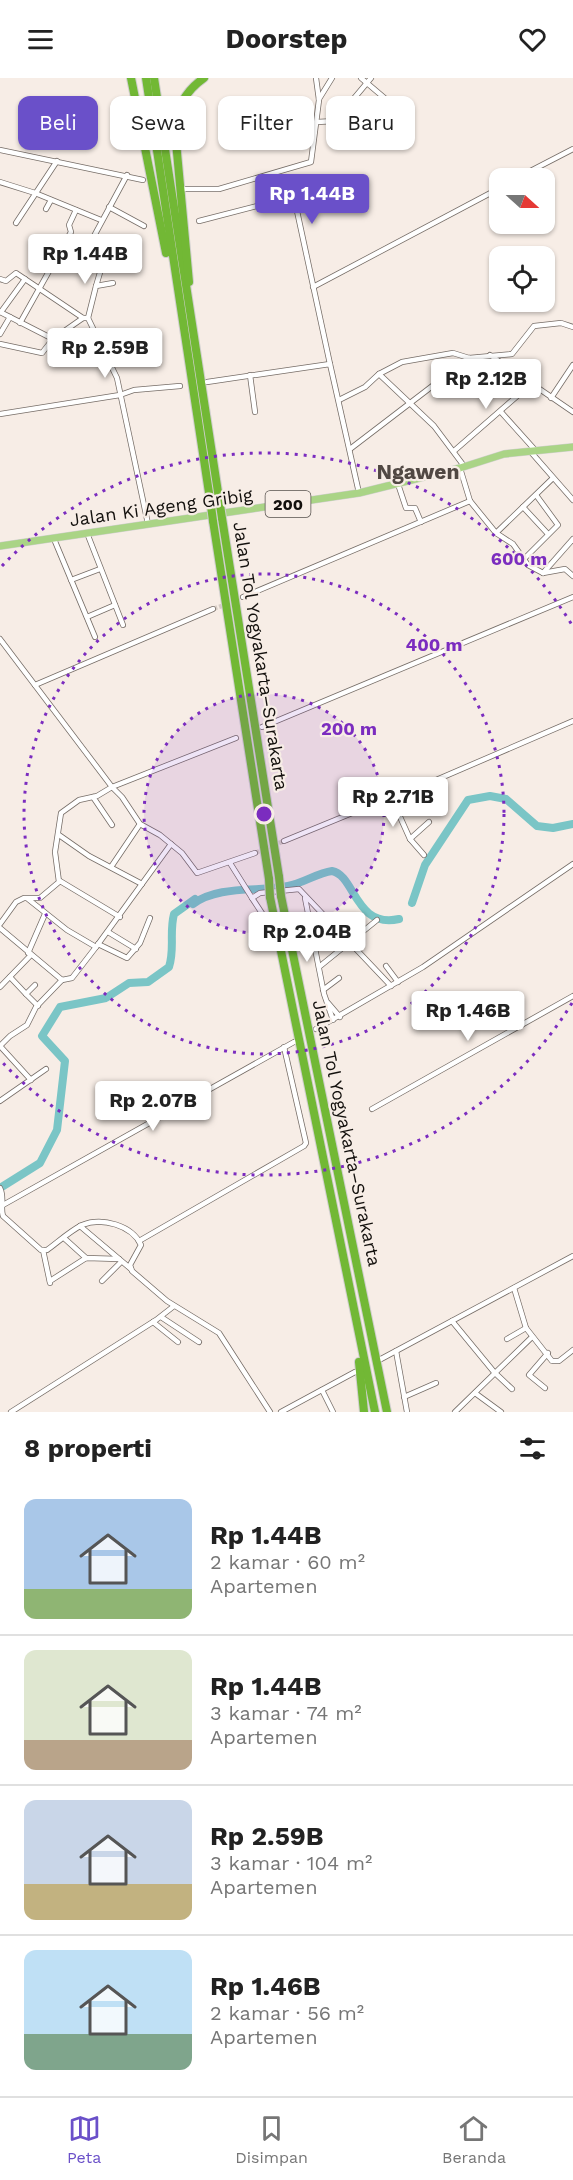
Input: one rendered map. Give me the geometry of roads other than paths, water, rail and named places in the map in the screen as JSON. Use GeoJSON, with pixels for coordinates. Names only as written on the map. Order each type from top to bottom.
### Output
{"type":"FeatureCollection","features":[{"type":"Feature","properties":{"kind":"highway"},"geometry":{"type":"LineString","coordinates":[[131,78],[187,354]]}},
{"type":"Feature","properties":{"kind":"highway","name":"Jalan Tol Yogyakarta–Surakarta"},"geometry":{"type":"LineString","coordinates":[[146,78],[187,354],[216,506],[222,518],[274,878],[270,897],[375,1412]]}},
{"type":"Feature","properties":{"kind":"highway","name":"Jalan Tol Yogyakarta–Surakarta"},"geometry":{"type":"LineString","coordinates":[[154,78],[204,411],[216,506],[213,520],[274,878],[281,896],[387,1412]]}},
{"type":"Feature","properties":{"kind":"highway"},"geometry":{"type":"LineString","coordinates":[[204,78],[183,98],[177,113],[174,147],[204,411]]}},
{"type":"Feature","properties":{"kind":"highway"},"geometry":{"type":"LineString","coordinates":[[355,1316],[364,1412]]}},
{"type":"Feature","properties":{"kind":"main road","name":"Jalan Ki Ageng Gribig"},"geometry":{"type":"LineString","coordinates":[[0,546],[359,493],[504,454],[573,447]]}},
{"type":"Feature","properties":{"kind":"street"},"geometry":{"type":"LineString","coordinates":[[183,189],[219,189],[310,163],[313,158],[319,100],[316,78]]}},
{"type":"Feature","properties":{"kind":"street"},"geometry":{"type":"LineString","coordinates":[[319,100],[332,78]]}},
{"type":"Feature","properties":{"kind":"street"},"geometry":{"type":"LineString","coordinates":[[362,78],[369,80],[384,96]]}},
{"type":"Feature","properties":{"kind":"street"},"geometry":{"type":"LineString","coordinates":[[316,122],[335,121],[369,80]]}},
{"type":"Feature","properties":{"kind":"street"},"geometry":{"type":"LineString","coordinates":[[536,168],[573,149]]}},
{"type":"Feature","properties":{"kind":"street"},"geometry":{"type":"LineString","coordinates":[[0,150],[57,160],[143,180]]}},
{"type":"Feature","properties":{"kind":"street"},"geometry":{"type":"LineString","coordinates":[[16,223],[57,160]]}},
{"type":"Feature","properties":{"kind":"street"},"geometry":{"type":"LineString","coordinates":[[80,262],[127,175]]}},
{"type":"Feature","properties":{"kind":"street"},"geometry":{"type":"LineString","coordinates":[[0,182],[35,193],[101,220]]}},
{"type":"Feature","properties":{"kind":"street"},"geometry":{"type":"LineString","coordinates":[[313,287],[489,194]]}},
{"type":"Feature","properties":{"kind":"street"},"geometry":{"type":"LineString","coordinates":[[199,221],[284,199],[290,200],[297,211],[359,493]]}},
{"type":"Feature","properties":{"kind":"street"},"geometry":{"type":"LineString","coordinates":[[46,209],[51,200]]}},
{"type":"Feature","properties":{"kind":"street"},"geometry":{"type":"LineString","coordinates":[[109,207],[144,226]]}},
{"type":"Feature","properties":{"kind":"street"},"geometry":{"type":"LineString","coordinates":[[20,323],[72,232],[69,225],[76,210]]}},
{"type":"Feature","properties":{"kind":"street"},"geometry":{"type":"LineString","coordinates":[[0,344],[39,353],[44,351],[53,339],[86,318],[107,249],[92,241]]}},
{"type":"Feature","properties":{"kind":"street"},"geometry":{"type":"LineString","coordinates":[[0,279],[6,281],[15,273],[86,318],[114,372],[148,524]]}},
{"type":"Feature","properties":{"kind":"street"},"geometry":{"type":"LineString","coordinates":[[25,279],[1,312],[53,339]]}},
{"type":"Feature","properties":{"kind":"street"},"geometry":{"type":"LineString","coordinates":[[96,286],[113,283]]}},
{"type":"Feature","properties":{"kind":"street"},"geometry":{"type":"LineString","coordinates":[[0,334],[10,317]]}},
{"type":"Feature","properties":{"kind":"street"},"geometry":{"type":"LineString","coordinates":[[350,449],[468,360],[490,355],[512,354],[534,326],[561,323],[573,327]]}},
{"type":"Feature","properties":{"kind":"street"},"geometry":{"type":"LineString","coordinates":[[339,400],[365,387],[379,374],[402,362],[453,353],[468,360],[478,378]]}},
{"type":"Feature","properties":{"kind":"street"},"geometry":{"type":"LineString","coordinates":[[490,355],[573,412]]}},
{"type":"Feature","properties":{"kind":"street"},"geometry":{"type":"LineString","coordinates":[[207,382],[330,364]]}},
{"type":"Feature","properties":{"kind":"street"},"geometry":{"type":"LineString","coordinates":[[551,398],[573,365]]}},
{"type":"Feature","properties":{"kind":"street"},"geometry":{"type":"LineString","coordinates":[[379,374],[434,426],[454,451],[462,467],[470,501],[496,533],[513,544],[533,569],[543,573],[565,569],[573,576]]}},
{"type":"Feature","properties":{"kind":"street"},"geometry":{"type":"LineString","coordinates":[[250,375],[255,412]]}},
{"type":"Feature","properties":{"kind":"street"},"geometry":{"type":"LineString","coordinates":[[454,451],[531,384]]}},
{"type":"Feature","properties":{"kind":"street"},"geometry":{"type":"LineString","coordinates":[[0,414],[120,395],[134,390],[180,386]]}},
{"type":"Feature","properties":{"kind":"street"},"geometry":{"type":"LineString","coordinates":[[501,411],[573,500]]}},
{"type":"Feature","properties":{"kind":"street"},"geometry":{"type":"LineString","coordinates":[[496,533],[553,478]]}},
{"type":"Feature","properties":{"kind":"street"},"geometry":{"type":"LineString","coordinates":[[398,484],[406,508],[415,508],[421,522]]}},
{"type":"Feature","properties":{"kind":"street"},"geometry":{"type":"LineString","coordinates":[[524,559],[557,528],[558,523],[536,495]]}},
{"type":"Feature","properties":{"kind":"street"},"geometry":{"type":"LineString","coordinates":[[243,597],[470,501]]}},
{"type":"Feature","properties":{"kind":"street"},"geometry":{"type":"LineString","coordinates":[[523,507],[548,534]]}},
{"type":"Feature","properties":{"kind":"street"},"geometry":{"type":"LineString","coordinates":[[87,533],[123,625]]}},
{"type":"Feature","properties":{"kind":"street"},"geometry":{"type":"LineString","coordinates":[[54,539],[95,637]]}},
{"type":"Feature","properties":{"kind":"street"},"geometry":{"type":"LineString","coordinates":[[543,573],[573,539]]}},
{"type":"Feature","properties":{"kind":"street"},"geometry":{"type":"LineString","coordinates":[[71,580],[100,569]]}},
{"type":"Feature","properties":{"kind":"street"},"geometry":{"type":"LineString","coordinates":[[262,727],[573,597]]}},
{"type":"Feature","properties":{"kind":"street"},"geometry":{"type":"LineString","coordinates":[[87,617],[115,606]]}},
{"type":"Feature","properties":{"kind":"street"},"geometry":{"type":"LineString","coordinates":[[35,685],[213,609]]}},
{"type":"Feature","properties":{"kind":"street"},"geometry":{"type":"LineString","coordinates":[[0,639],[112,787],[122,797],[140,824],[156,832],[171,844],[197,873],[255,853]]}},
{"type":"Feature","properties":{"kind":"street"},"geometry":{"type":"LineString","coordinates":[[284,842],[379,802],[392,799],[573,721]]}},
{"type":"Feature","properties":{"kind":"street"},"geometry":{"type":"LineString","coordinates":[[60,881],[55,855],[59,835],[58,819],[61,813],[81,799],[93,797],[112,787],[236,738]]}},
{"type":"Feature","properties":{"kind":"street"},"geometry":{"type":"LineString","coordinates":[[93,797],[112,825]]}},
{"type":"Feature","properties":{"kind":"street"},"geometry":{"type":"LineString","coordinates":[[392,799],[410,839],[424,855]]}},
{"type":"Feature","properties":{"kind":"street"},"geometry":{"type":"LineString","coordinates":[[410,839],[429,822]]}},
{"type":"Feature","properties":{"kind":"street"},"geometry":{"type":"LineString","coordinates":[[111,867],[140,824]]}},
{"type":"Feature","properties":{"kind":"street"},"geometry":{"type":"LineString","coordinates":[[59,835],[142,884]]}},
{"type":"Feature","properties":{"kind":"street"},"geometry":{"type":"LineString","coordinates":[[60,881],[40,898],[27,898],[16,902],[0,926],[60,979],[72,978],[120,917],[171,844]]}},
{"type":"Feature","properties":{"kind":"street"},"geometry":{"type":"LineString","coordinates":[[230,863],[243,887],[271,927]]}},
{"type":"Feature","properties":{"kind":"street"},"geometry":{"type":"LineString","coordinates":[[316,1029],[398,982],[573,864]]}},
{"type":"Feature","properties":{"kind":"street"},"geometry":{"type":"LineString","coordinates":[[60,881],[102,904],[120,917]]}},
{"type":"Feature","properties":{"kind":"street"},"geometry":{"type":"LineString","coordinates":[[250,896],[296,888],[391,986]]}},
{"type":"Feature","properties":{"kind":"street"},"geometry":{"type":"LineString","coordinates":[[27,898],[76,936],[125,959],[136,949],[150,918]]}},
{"type":"Feature","properties":{"kind":"street"},"geometry":{"type":"LineString","coordinates":[[305,898],[323,990],[333,1020]]}},
{"type":"Feature","properties":{"kind":"street"},"geometry":{"type":"LineString","coordinates":[[0,987],[29,954],[45,914]]}},
{"type":"Feature","properties":{"kind":"street"},"geometry":{"type":"LineString","coordinates":[[319,967],[377,920]]}},
{"type":"Feature","properties":{"kind":"street"},"geometry":{"type":"LineString","coordinates":[[108,932],[136,949]]}},
{"type":"Feature","properties":{"kind":"street"},"geometry":{"type":"LineString","coordinates":[[386,966],[398,982]]}},
{"type":"Feature","properties":{"kind":"street"},"geometry":{"type":"LineString","coordinates":[[10,977],[37,1005]]}},
{"type":"Feature","properties":{"kind":"street"},"geometry":{"type":"LineString","coordinates":[[323,990],[339,978]]}},
{"type":"Feature","properties":{"kind":"street"},"geometry":{"type":"LineString","coordinates":[[31,1080],[0,1046],[27,1025],[37,1005],[60,979]]}},
{"type":"Feature","properties":{"kind":"street"},"geometry":{"type":"LineString","coordinates":[[26,994],[35,985]]}},
{"type":"Feature","properties":{"kind":"street"},"geometry":{"type":"LineString","coordinates":[[372,1109],[573,996]]}},
{"type":"Feature","properties":{"kind":"street"},"geometry":{"type":"LineString","coordinates":[[327,1001],[340,1017]]}},
{"type":"Feature","properties":{"kind":"street"},"geometry":{"type":"LineString","coordinates":[[3,1205],[294,1042]]}},
{"type":"Feature","properties":{"kind":"street"},"geometry":{"type":"LineString","coordinates":[[139,1241],[304,1146],[306,1143],[284,1047]]}},
{"type":"Feature","properties":{"kind":"street"},"geometry":{"type":"LineString","coordinates":[[0,1101],[46,1069]]}},
{"type":"Feature","properties":{"kind":"street"},"geometry":{"type":"LineString","coordinates":[[0,1189],[4,1196],[0,1212],[43,1250],[50,1282],[86,1258]]}},
{"type":"Feature","properties":{"kind":"street"},"geometry":{"type":"LineString","coordinates":[[43,1250],[81,1226],[95,1223],[118,1226],[128,1230],[139,1241],[140,1250],[131,1263],[131,1269]]}},
{"type":"Feature","properties":{"kind":"street"},"geometry":{"type":"LineString","coordinates":[[81,1226],[174,1306],[219,1333],[270,1412]]}},
{"type":"Feature","properties":{"kind":"street"},"geometry":{"type":"LineString","coordinates":[[64,1238],[86,1258],[120,1261]]}},
{"type":"Feature","properties":{"kind":"street"},"geometry":{"type":"LineString","coordinates":[[381,1359],[573,1256]]}},
{"type":"Feature","properties":{"kind":"street"},"geometry":{"type":"LineString","coordinates":[[102,1281],[120,1261]]}},
{"type":"Feature","properties":{"kind":"street"},"geometry":{"type":"LineString","coordinates":[[514,1288],[526,1328],[548,1353],[552,1361],[557,1362],[573,1350]]}},
{"type":"Feature","properties":{"kind":"street"},"geometry":{"type":"LineString","coordinates":[[11,1412],[161,1317],[174,1306]]}},
{"type":"Feature","properties":{"kind":"street"},"geometry":{"type":"LineString","coordinates":[[161,1317],[199,1342]]}},
{"type":"Feature","properties":{"kind":"street"},"geometry":{"type":"LineString","coordinates":[[452,1321],[494,1372],[512,1389]]}},
{"type":"Feature","properties":{"kind":"street"},"geometry":{"type":"LineString","coordinates":[[153,1322],[178,1342]]}},
{"type":"Feature","properties":{"kind":"street"},"geometry":{"type":"LineString","coordinates":[[507,1339],[526,1328]]}},
{"type":"Feature","properties":{"kind":"street"},"geometry":{"type":"LineString","coordinates":[[456,1412],[532,1337]]}},
{"type":"Feature","properties":{"kind":"street"},"geometry":{"type":"LineString","coordinates":[[396,1351],[407,1412]]}},
{"type":"Feature","properties":{"kind":"street"},"geometry":{"type":"LineString","coordinates":[[545,1388],[529,1375],[548,1353]]}},
{"type":"Feature","properties":{"kind":"street"},"geometry":{"type":"LineString","coordinates":[[281,1412],[356,1372]]}},
{"type":"Feature","properties":{"kind":"street"},"geometry":{"type":"LineString","coordinates":[[404,1397],[436,1383]]}},
{"type":"Feature","properties":{"kind":"street"},"geometry":{"type":"LineString","coordinates":[[322,1390],[333,1412]]}},
{"type":"Feature","properties":{"kind":"street"},"geometry":{"type":"LineString","coordinates":[[475,1394],[501,1412]]}},
{"type":"Feature","properties":{"kind":"waterway"},"geometry":{"type":"LineString","coordinates":[[412,903],[425,865],[468,800],[490,796],[506,799],[537,826],[553,828],[573,824]]}},
{"type":"Feature","properties":{"kind":"waterway"},"geometry":{"type":"LineString","coordinates":[[193,904],[214,894],[288,886],[332,871],[340,875],[365,909],[373,916],[384,920],[399,919]]}},
{"type":"Feature","properties":{"kind":"waterway"},"geometry":{"type":"LineString","coordinates":[[0,1188],[40,1163],[57,1130],[65,1061],[42,1036],[60,1007],[106,998],[129,983],[148,982],[169,967],[174,914],[195,899]]}},
{"type":"Feature","properties":{"kind":"tunnel"},"geometry":{"type":"LineString","coordinates":[[213,609],[227,604]]}},
{"type":"Feature","properties":{"kind":"tunnel"},"geometry":{"type":"LineString","coordinates":[[255,853],[284,841]]}},
{"type":"Feature","properties":{"kind":"district","name":"Ngawen"},"geometry":{"type":"Point","coordinates":[418,471]}}]}
